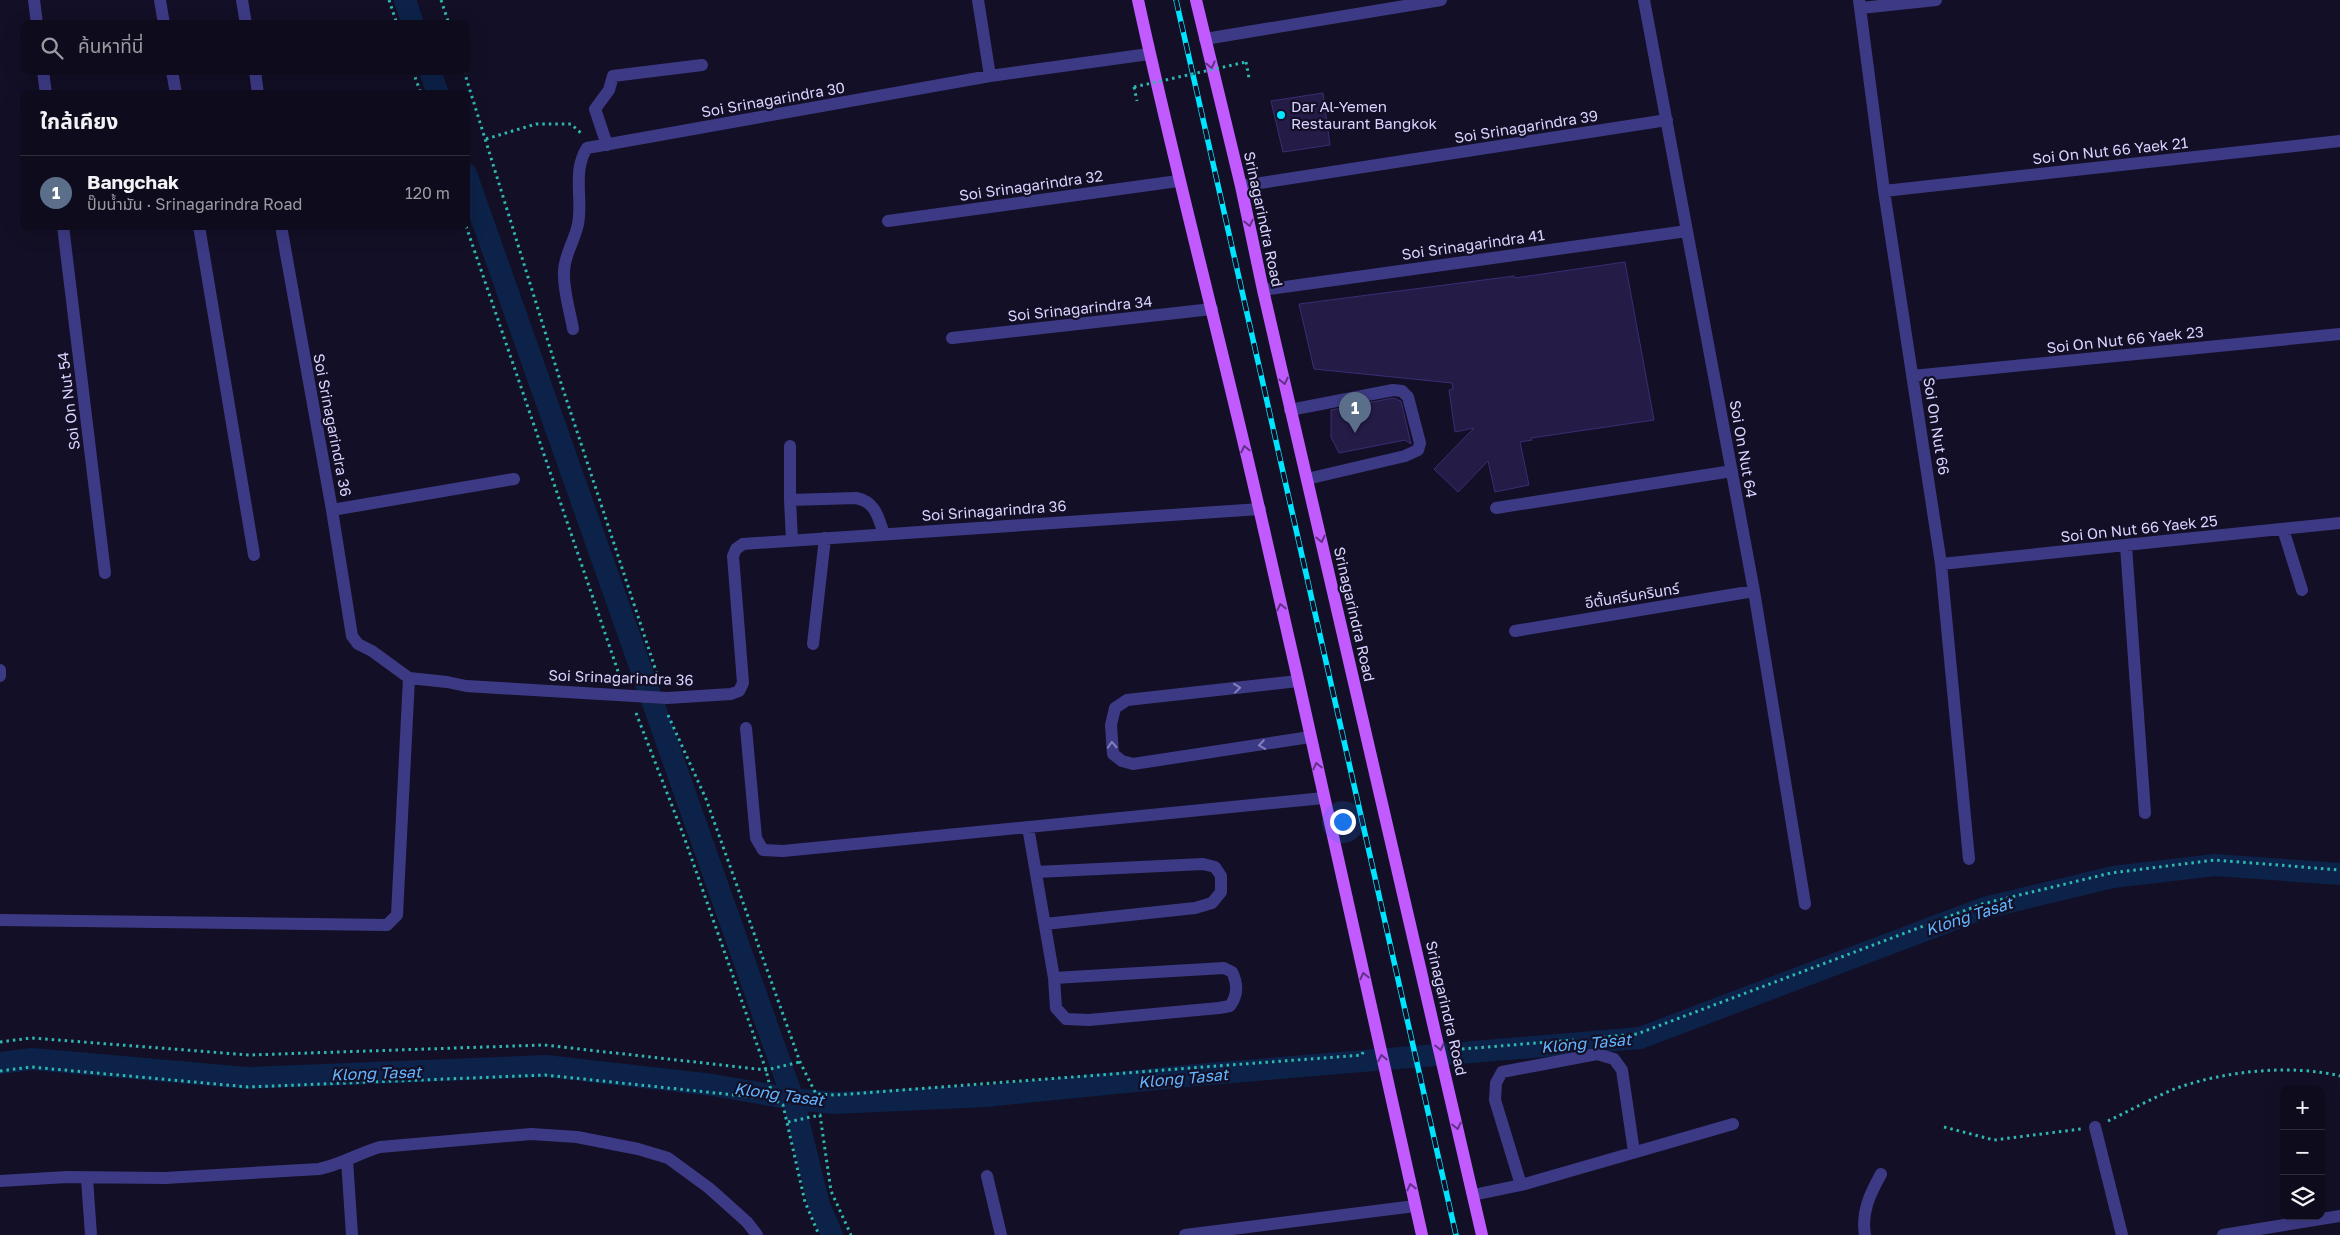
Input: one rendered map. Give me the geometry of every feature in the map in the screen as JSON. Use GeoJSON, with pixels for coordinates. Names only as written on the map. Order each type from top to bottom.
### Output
{"type":"FeatureCollection","features":[{"type":"Feature","properties":{"kind":"main road"},"geometry":{"type":"LineString","coordinates":[[1138,0],[1178,181],[1212,309],[1260,509],[1422,1235]]}},
{"type":"Feature","properties":{"kind":"main road","name":"Srinagarindra Road"},"geometry":{"type":"LineString","coordinates":[[1196,0],[1241,186],[1290,410],[1482,1235]]}},
{"type":"Feature","properties":{"kind":"street"},"geometry":{"type":"LineString","coordinates":[[34,0],[36,20]]}},
{"type":"Feature","properties":{"kind":"street"},"geometry":{"type":"LineString","coordinates":[[160,0],[163,20]]}},
{"type":"Feature","properties":{"kind":"street"},"geometry":{"type":"LineString","coordinates":[[242,0],[245,20]]}},
{"type":"Feature","properties":{"kind":"street"},"geometry":{"type":"LineString","coordinates":[[978,0],[990,76]]}},
{"type":"Feature","properties":{"kind":"street"},"geometry":{"type":"LineString","coordinates":[[1205,39],[1440,0]]}},
{"type":"Feature","properties":{"kind":"street","name":"Soi On Nut 64"},"geometry":{"type":"LineString","coordinates":[[1644,0],[1754,591],[1805,904]]}},
{"type":"Feature","properties":{"kind":"street"},"geometry":{"type":"LineString","coordinates":[[1860,4],[1936,0]]}},
{"type":"Feature","properties":{"kind":"street","name":"Soi On Nut 66"},"geometry":{"type":"LineString","coordinates":[[1860,4],[1884,191],[1941,564],[1969,858]]}},
{"type":"Feature","properties":{"kind":"street","name":"Soi Srinagarindra 30"},"geometry":{"type":"LineString","coordinates":[[587,148],[990,76],[1149,54]]}},
{"type":"Feature","properties":{"kind":"street"},"geometry":{"type":"LineString","coordinates":[[607,145],[595,109],[609,90],[614,76],[702,64]]}},
{"type":"Feature","properties":{"kind":"street"},"geometry":{"type":"LineString","coordinates":[[44,75],[45,90]]}},
{"type":"Feature","properties":{"kind":"street"},"geometry":{"type":"LineString","coordinates":[[173,75],[175,90]]}},
{"type":"Feature","properties":{"kind":"street"},"geometry":{"type":"LineString","coordinates":[[256,75],[257,90]]}},
{"type":"Feature","properties":{"kind":"street","name":"Soi Srinagarindra 39"},"geometry":{"type":"LineString","coordinates":[[1241,186],[1667,120]]}},
{"type":"Feature","properties":{"kind":"street","name":"Soi On Nut 66 Yaek 21"},"geometry":{"type":"LineString","coordinates":[[1884,191],[2340,141]]}},
{"type":"Feature","properties":{"kind":"street"},"geometry":{"type":"LineString","coordinates":[[573,329],[564,273],[565,260],[578,224],[579,173],[581,157],[587,148]]}},
{"type":"Feature","properties":{"kind":"street","name":"Soi Srinagarindra 32"},"geometry":{"type":"LineString","coordinates":[[888,221],[1178,181]]}},
{"type":"Feature","properties":{"kind":"street","name":"Soi On Nut 54"},"geometry":{"type":"LineString","coordinates":[[63,230],[105,573]]}},
{"type":"Feature","properties":{"kind":"street"},"geometry":{"type":"LineString","coordinates":[[200,230],[254,554]]}},
{"type":"Feature","properties":{"kind":"street","name":"Soi Srinagarindra 36"},"geometry":{"type":"LineString","coordinates":[[282,230],[332,510],[352,636],[358,644],[372,651],[409,678],[466,686],[666,698],[731,694],[739,691],[743,683],[733,556],[736,549],[743,544],[1260,509]]}},
{"type":"Feature","properties":{"kind":"street","name":"Soi Srinagarindra 41"},"geometry":{"type":"LineString","coordinates":[[1263,290],[1687,232]]}},
{"type":"Feature","properties":{"kind":"street","name":"Soi Srinagarindra 34"},"geometry":{"type":"LineString","coordinates":[[952,338],[1212,309]]}},
{"type":"Feature","properties":{"kind":"street","name":"Soi On Nut 66 Yaek 23"},"geometry":{"type":"LineString","coordinates":[[1912,376],[2340,334]]}},
{"type":"Feature","properties":{"kind":"street"},"geometry":{"type":"LineString","coordinates":[[1290,410],[1393,390],[1402,391],[1408,397],[1420,443],[1418,450],[1405,456],[1307,479]]}},
{"type":"Feature","properties":{"kind":"street"},"geometry":{"type":"LineString","coordinates":[[790,446],[792,540]]}},
{"type":"Feature","properties":{"kind":"street"},"geometry":{"type":"LineString","coordinates":[[1496,508],[1732,471]]}},
{"type":"Feature","properties":{"kind":"street"},"geometry":{"type":"LineString","coordinates":[[332,510],[514,479]]}},
{"type":"Feature","properties":{"kind":"street"},"geometry":{"type":"LineString","coordinates":[[790,500],[856,498],[866,500],[875,507],[884,534]]}},
{"type":"Feature","properties":{"kind":"street","name":"Soi On Nut 66 Yaek 25"},"geometry":{"type":"LineString","coordinates":[[1941,564],[2340,523]]}},
{"type":"Feature","properties":{"kind":"street"},"geometry":{"type":"LineString","coordinates":[[2283,529],[2302,590]]}},
{"type":"Feature","properties":{"kind":"street"},"geometry":{"type":"LineString","coordinates":[[813,644],[825,538]]}},
{"type":"Feature","properties":{"kind":"street"},"geometry":{"type":"LineString","coordinates":[[2126,546],[2145,813]]}},
{"type":"Feature","properties":{"kind":"street","name":"อีตั้นศรีนครินทร์"},"geometry":{"type":"LineString","coordinates":[[1515,631],[1754,591]]}},
{"type":"Feature","properties":{"kind":"street"},"geometry":{"type":"LineString","coordinates":[[0,670],[0,676]]}},
{"type":"Feature","properties":{"kind":"street"},"geometry":{"type":"LineString","coordinates":[[0,920],[387,925],[397,915],[409,678]]}},
{"type":"Feature","properties":{"kind":"street"},"geometry":{"type":"LineString","coordinates":[[1298,682],[1127,700],[1115,708],[1111,725],[1113,754],[1122,762],[1133,764],[1310,737]]}},
{"type":"Feature","properties":{"kind":"street"},"geometry":{"type":"LineString","coordinates":[[746,728],[756,838],[763,850],[783,851],[1324,798]]}},
{"type":"Feature","properties":{"kind":"street"},"geometry":{"type":"LineString","coordinates":[[1028,827],[1054,978],[1056,1008],[1066,1019],[1088,1020],[1219,1008],[1230,1006],[1236,998],[1236,981],[1232,972],[1224,968],[1054,978]]}},
{"type":"Feature","properties":{"kind":"street"},"geometry":{"type":"LineString","coordinates":[[1036,872],[1204,864],[1215,866],[1222,876],[1222,892],[1212,903],[1195,908],[1045,924]]}},
{"type":"Feature","properties":{"kind":"street"},"geometry":{"type":"LineString","coordinates":[[1521,1186],[1495,1100],[1496,1083],[1502,1072],[1597,1054],[1614,1059],[1622,1070],[1634,1152]]}},
{"type":"Feature","properties":{"kind":"street"},"geometry":{"type":"LineString","coordinates":[[1473,1195],[1521,1186],[1733,1124]]}},
{"type":"Feature","properties":{"kind":"street"},"geometry":{"type":"LineString","coordinates":[[2095,1127],[2122,1235]]}},
{"type":"Feature","properties":{"kind":"street"},"geometry":{"type":"LineString","coordinates":[[0,1181],[67,1178],[165,1178],[319,1169],[335,1166],[358,1154],[380,1147],[531,1134],[577,1138],[620,1145],[668,1158],[709,1188],[748,1222],[757,1235]]}},
{"type":"Feature","properties":{"kind":"street"},"geometry":{"type":"LineString","coordinates":[[347,1160],[352,1235]]}},
{"type":"Feature","properties":{"kind":"street"},"geometry":{"type":"LineString","coordinates":[[1866,1235],[1864,1215],[1868,1198],[1881,1174]]}},
{"type":"Feature","properties":{"kind":"street"},"geometry":{"type":"LineString","coordinates":[[987,1176],[1001,1235]]}},
{"type":"Feature","properties":{"kind":"street"},"geometry":{"type":"LineString","coordinates":[[87,1179],[91,1235]]}},
{"type":"Feature","properties":{"kind":"street"},"geometry":{"type":"LineString","coordinates":[[1185,1235],[1415,1206]]}},
{"type":"Feature","properties":{"kind":"street"},"geometry":{"type":"LineString","coordinates":[[2223,1235],[2340,1216]]}},
{"type":"Feature","properties":{"kind":"path"},"geometry":{"type":"LineString","coordinates":[[389,0],[396,20]]}},
{"type":"Feature","properties":{"kind":"path"},"geometry":{"type":"LineString","coordinates":[[441,0],[448,20]]}},
{"type":"Feature","properties":{"kind":"path"},"geometry":{"type":"LineString","coordinates":[[1137,101],[1134,87],[1246,62],[1249,78]]}},
{"type":"Feature","properties":{"kind":"path"},"geometry":{"type":"LineString","coordinates":[[414,75],[420,90]]}},
{"type":"Feature","properties":{"kind":"path"},"geometry":{"type":"LineString","coordinates":[[465,75],[560,380],[662,691],[666,698],[668,718],[706,799],[800,1062],[816,1094],[836,1095],[1362,1055],[1374,1023]]}},
{"type":"Feature","properties":{"kind":"path"},"geometry":{"type":"LineString","coordinates":[[486,139],[536,124],[571,124],[581,131],[587,148]]}},
{"type":"Feature","properties":{"kind":"path"},"geometry":{"type":"LineString","coordinates":[[467,230],[627,695],[641,723],[683,834],[766,1070],[773,1098]]}},
{"type":"Feature","properties":{"kind":"path"},"geometry":{"type":"LineString","coordinates":[[1600,1037],[1637,1034],[1982,904],[2111,873],[2215,860],[2340,870]]}},
{"type":"Feature","properties":{"kind":"path"},"geometry":{"type":"LineString","coordinates":[[0,1042],[31,1038],[250,1055],[544,1045],[766,1070],[800,1062]]}},
{"type":"Feature","properties":{"kind":"path"},"geometry":{"type":"LineString","coordinates":[[1462,1049],[1581,1039]]}},
{"type":"Feature","properties":{"kind":"path"},"geometry":{"type":"LineString","coordinates":[[0,1071],[31,1067],[248,1087],[545,1075],[773,1098],[783,1105],[805,1202],[819,1235]]}},
{"type":"Feature","properties":{"kind":"path"},"geometry":{"type":"LineString","coordinates":[[1944,1127],[1994,1140],[2095,1127],[2178,1088],[2245,1071],[2322,1071],[2340,1076]]}},
{"type":"Feature","properties":{"kind":"path"},"geometry":{"type":"LineString","coordinates":[[788,1122],[820,1115],[831,1191],[851,1235]]}},
{"type":"Feature","properties":{"kind":"building"},"geometry":{"type":"Polygon","coordinates":[[[1323,93],[1330,145],[1283,152],[1271,101],[1323,93]]]}},
{"type":"Feature","properties":{"kind":"building"},"geometry":{"type":"Polygon","coordinates":[[[1625,262],[1654,420],[1531,438],[1532,440],[1520,442],[1529,485],[1495,492],[1488,461],[1458,492],[1434,469],[1474,428],[1455,432],[1449,390],[1453,389],[1452,383],[1314,369],[1299,304],[1514,276],[1515,278],[1625,262]]]}},
{"type":"Feature","properties":{"kind":"building"},"geometry":{"type":"Polygon","coordinates":[[[1393,398],[1401,401],[1411,444],[1405,440],[1339,453],[1331,437],[1331,410],[1393,398]]]}},
{"type":"Feature","properties":{"kind":"waterway"},"geometry":{"type":"LineString","coordinates":[[405,0],[412,20]]}},
{"type":"Feature","properties":{"kind":"waterway"},"geometry":{"type":"LineString","coordinates":[[431,75],[437,90]]}},
{"type":"Feature","properties":{"kind":"waterway"},"geometry":{"type":"LineString","coordinates":[[470,185],[793,1099],[819,1205],[832,1235]]}},
{"type":"Feature","properties":{"kind":"waterway","name":"Klong Tasat"},"geometry":{"type":"LineString","coordinates":[[0,1063],[32,1059],[247,1078],[546,1066],[713,1085],[793,1099],[835,1103],[986,1096],[1196,1075],[1640,1038],[1984,908],[2113,877],[2215,865],[2340,874]]}},
{"type":"Feature","properties":{"kind":"railway"},"geometry":{"type":"LineString","coordinates":[[1176,0],[1456,1235]]}},
{"type":"Feature","properties":{"kind":"place","name":"Dar Al-Yemen Restaurant Bangkok"},"geometry":{"type":"Point","coordinates":[1281,115]}},
{"type":"Feature","properties":{"kind":"place","name":"Bangchak"},"geometry":{"type":"Point","coordinates":[1355,433]}}]}
